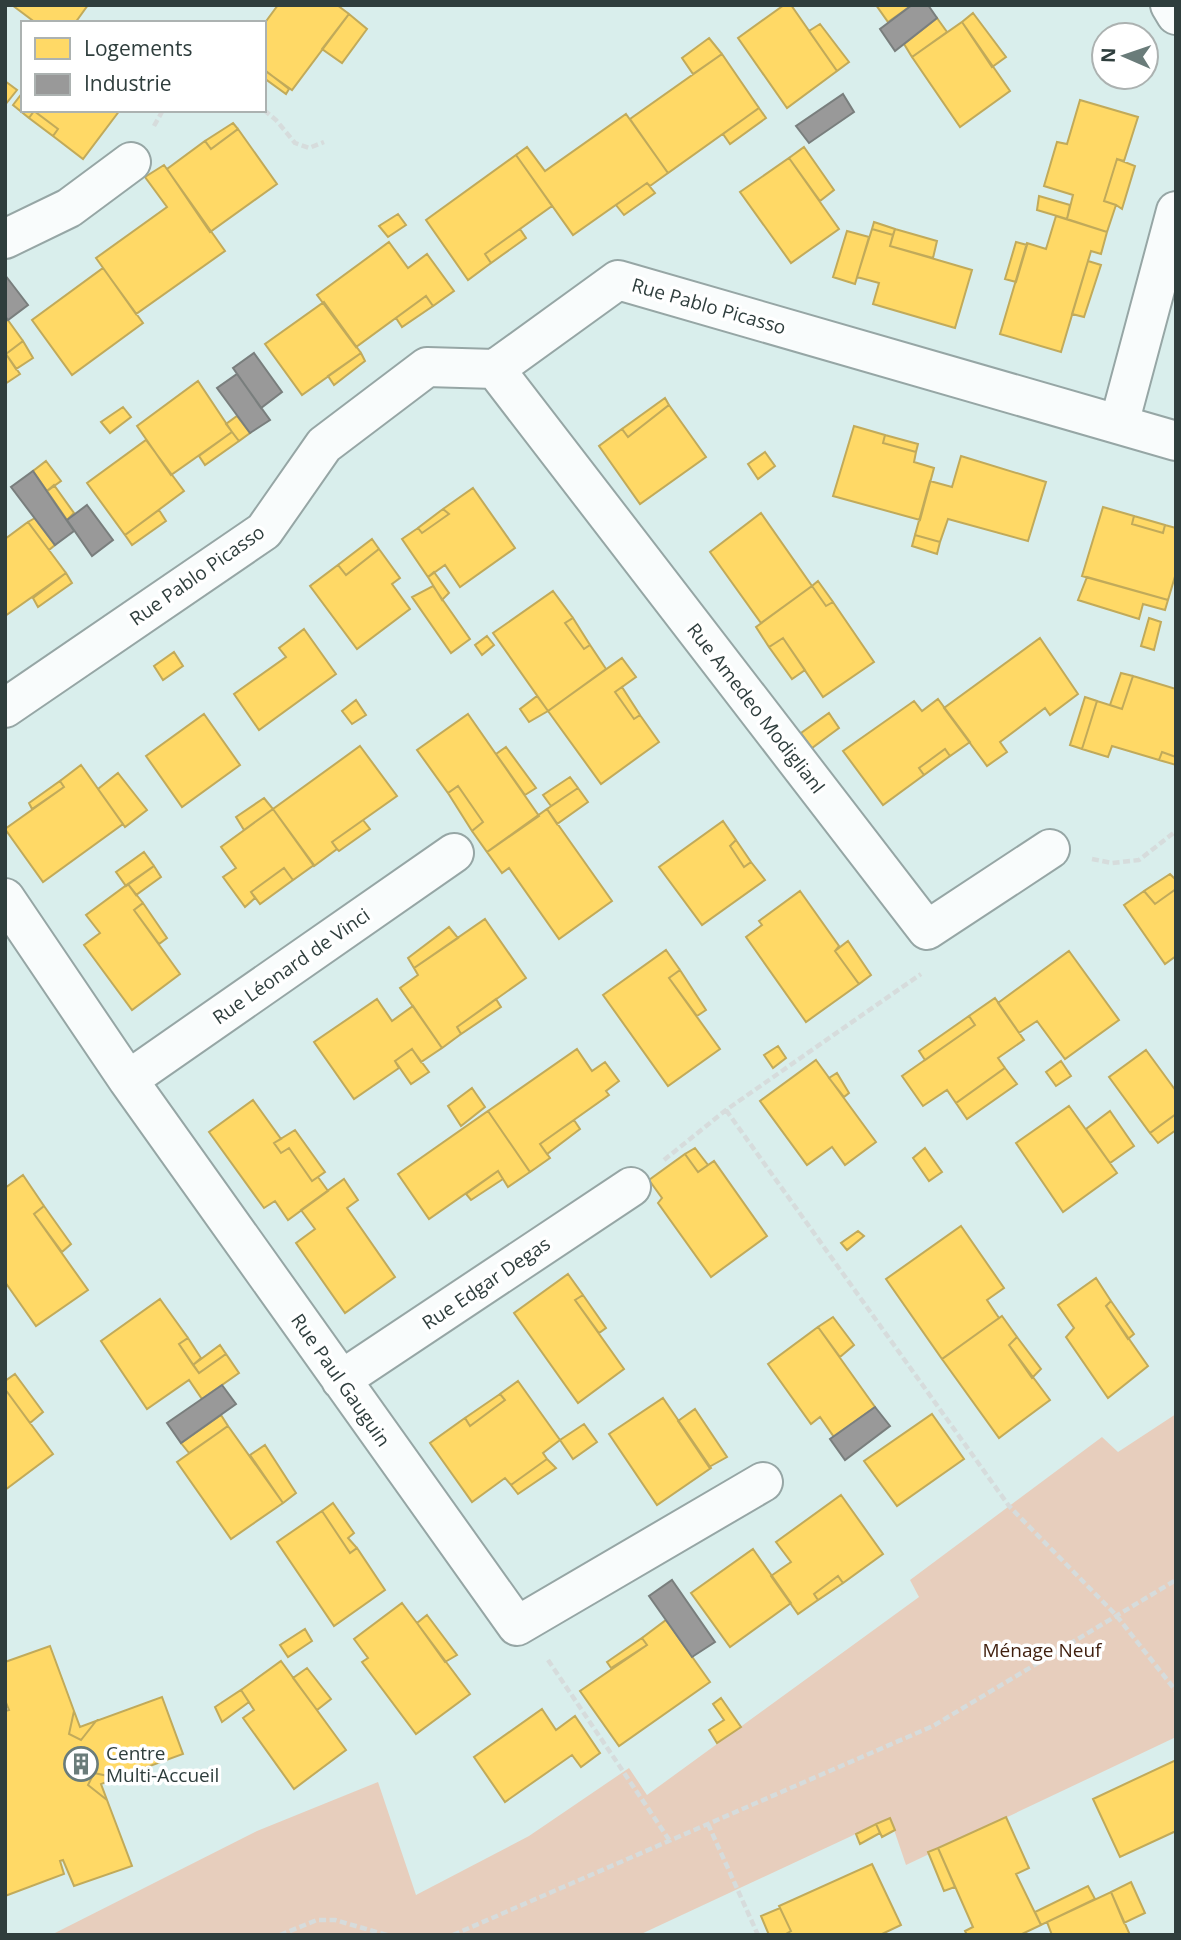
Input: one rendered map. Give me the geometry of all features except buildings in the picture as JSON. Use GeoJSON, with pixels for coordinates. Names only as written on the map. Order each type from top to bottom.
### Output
{"type":"FeatureCollection","features":[{"type":"Feature","properties":{"kind":"street"},"geometry":{"type":"LineString","coordinates":[[1170,5],[1176,15]]}},
{"type":"Feature","properties":{"kind":"street"},"geometry":{"type":"LineString","coordinates":[[5,239],[69,208],[131,162]]}},
{"type":"Feature","properties":{"kind":"street"},"geometry":{"type":"LineString","coordinates":[[1119,424],[1176,211]]}},
{"type":"Feature","properties":{"kind":"street","name":"Rue Pablo Picasso"},"geometry":{"type":"LineString","coordinates":[[5,708],[264,531],[324,445],[427,367],[495,369],[618,280],[1176,441]]}},
{"type":"Feature","properties":{"kind":"street","name":"Rue Amedeo Modiglianl"},"geometry":{"type":"LineString","coordinates":[[495,369],[927,930]]}},
{"type":"Feature","properties":{"kind":"street"},"geometry":{"type":"LineString","coordinates":[[927,930],[1050,849]]}},
{"type":"Feature","properties":{"kind":"street","name":"Rue Léonard de Vinci"},"geometry":{"type":"LineString","coordinates":[[128,1080],[454,853]]}},
{"type":"Feature","properties":{"kind":"street","name":"Rue Paul Gauguin"},"geometry":{"type":"LineString","coordinates":[[5,898],[128,1080],[517,1626]]}},
{"type":"Feature","properties":{"kind":"street","name":"Rue Edgar Degas"},"geometry":{"type":"LineString","coordinates":[[341,1380],[631,1186]]}},
{"type":"Feature","properties":{"kind":"street"},"geometry":{"type":"LineString","coordinates":[[517,1626],[763,1482]]}},
{"type":"Feature","properties":{"kind":"path"},"geometry":{"type":"LineString","coordinates":[[266,112],[295,143],[309,148],[324,142]]}},
{"type":"Feature","properties":{"kind":"path"},"geometry":{"type":"LineString","coordinates":[[1050,849],[1112,863],[1139,860],[1176,831]]}},
{"type":"Feature","properties":{"kind":"path"},"geometry":{"type":"LineString","coordinates":[[631,1186],[726,1110],[930,967],[927,930]]}},
{"type":"Feature","properties":{"kind":"path"},"geometry":{"type":"LineString","coordinates":[[726,1110],[1009,1506],[1116,1615],[1176,1691]]}},
{"type":"Feature","properties":{"kind":"path"},"geometry":{"type":"LineString","coordinates":[[453,1935],[933,1726],[1176,1580]]}},
{"type":"Feature","properties":{"kind":"path"},"geometry":{"type":"LineString","coordinates":[[517,1626],[554,1668],[670,1841]]}},
{"type":"Feature","properties":{"kind":"path"},"geometry":{"type":"LineString","coordinates":[[708,1824],[758,1935]]}},
{"type":"Feature","properties":{"kind":"path"},"geometry":{"type":"LineString","coordinates":[[280,1935],[317,1920],[335,1920],[387,1935]]}},
{"type":"Feature","properties":{"kind":"green space","name":"Ménage Neuf"},"geometry":{"type":"Polygon","coordinates":[[[1176,1414],[1176,1737],[906,1865],[890,1818],[639,1935],[51,1935],[257,1831],[378,1782],[416,1895],[529,1836],[629,1768],[647,1795],[919,1597],[910,1580],[1102,1437],[1118,1452],[1176,1414]]]}},
{"type":"Feature","properties":{"kind":"place","name":"Centre Multi-Accueil"},"geometry":{"type":"Point","coordinates":[81,1764]}}]}
